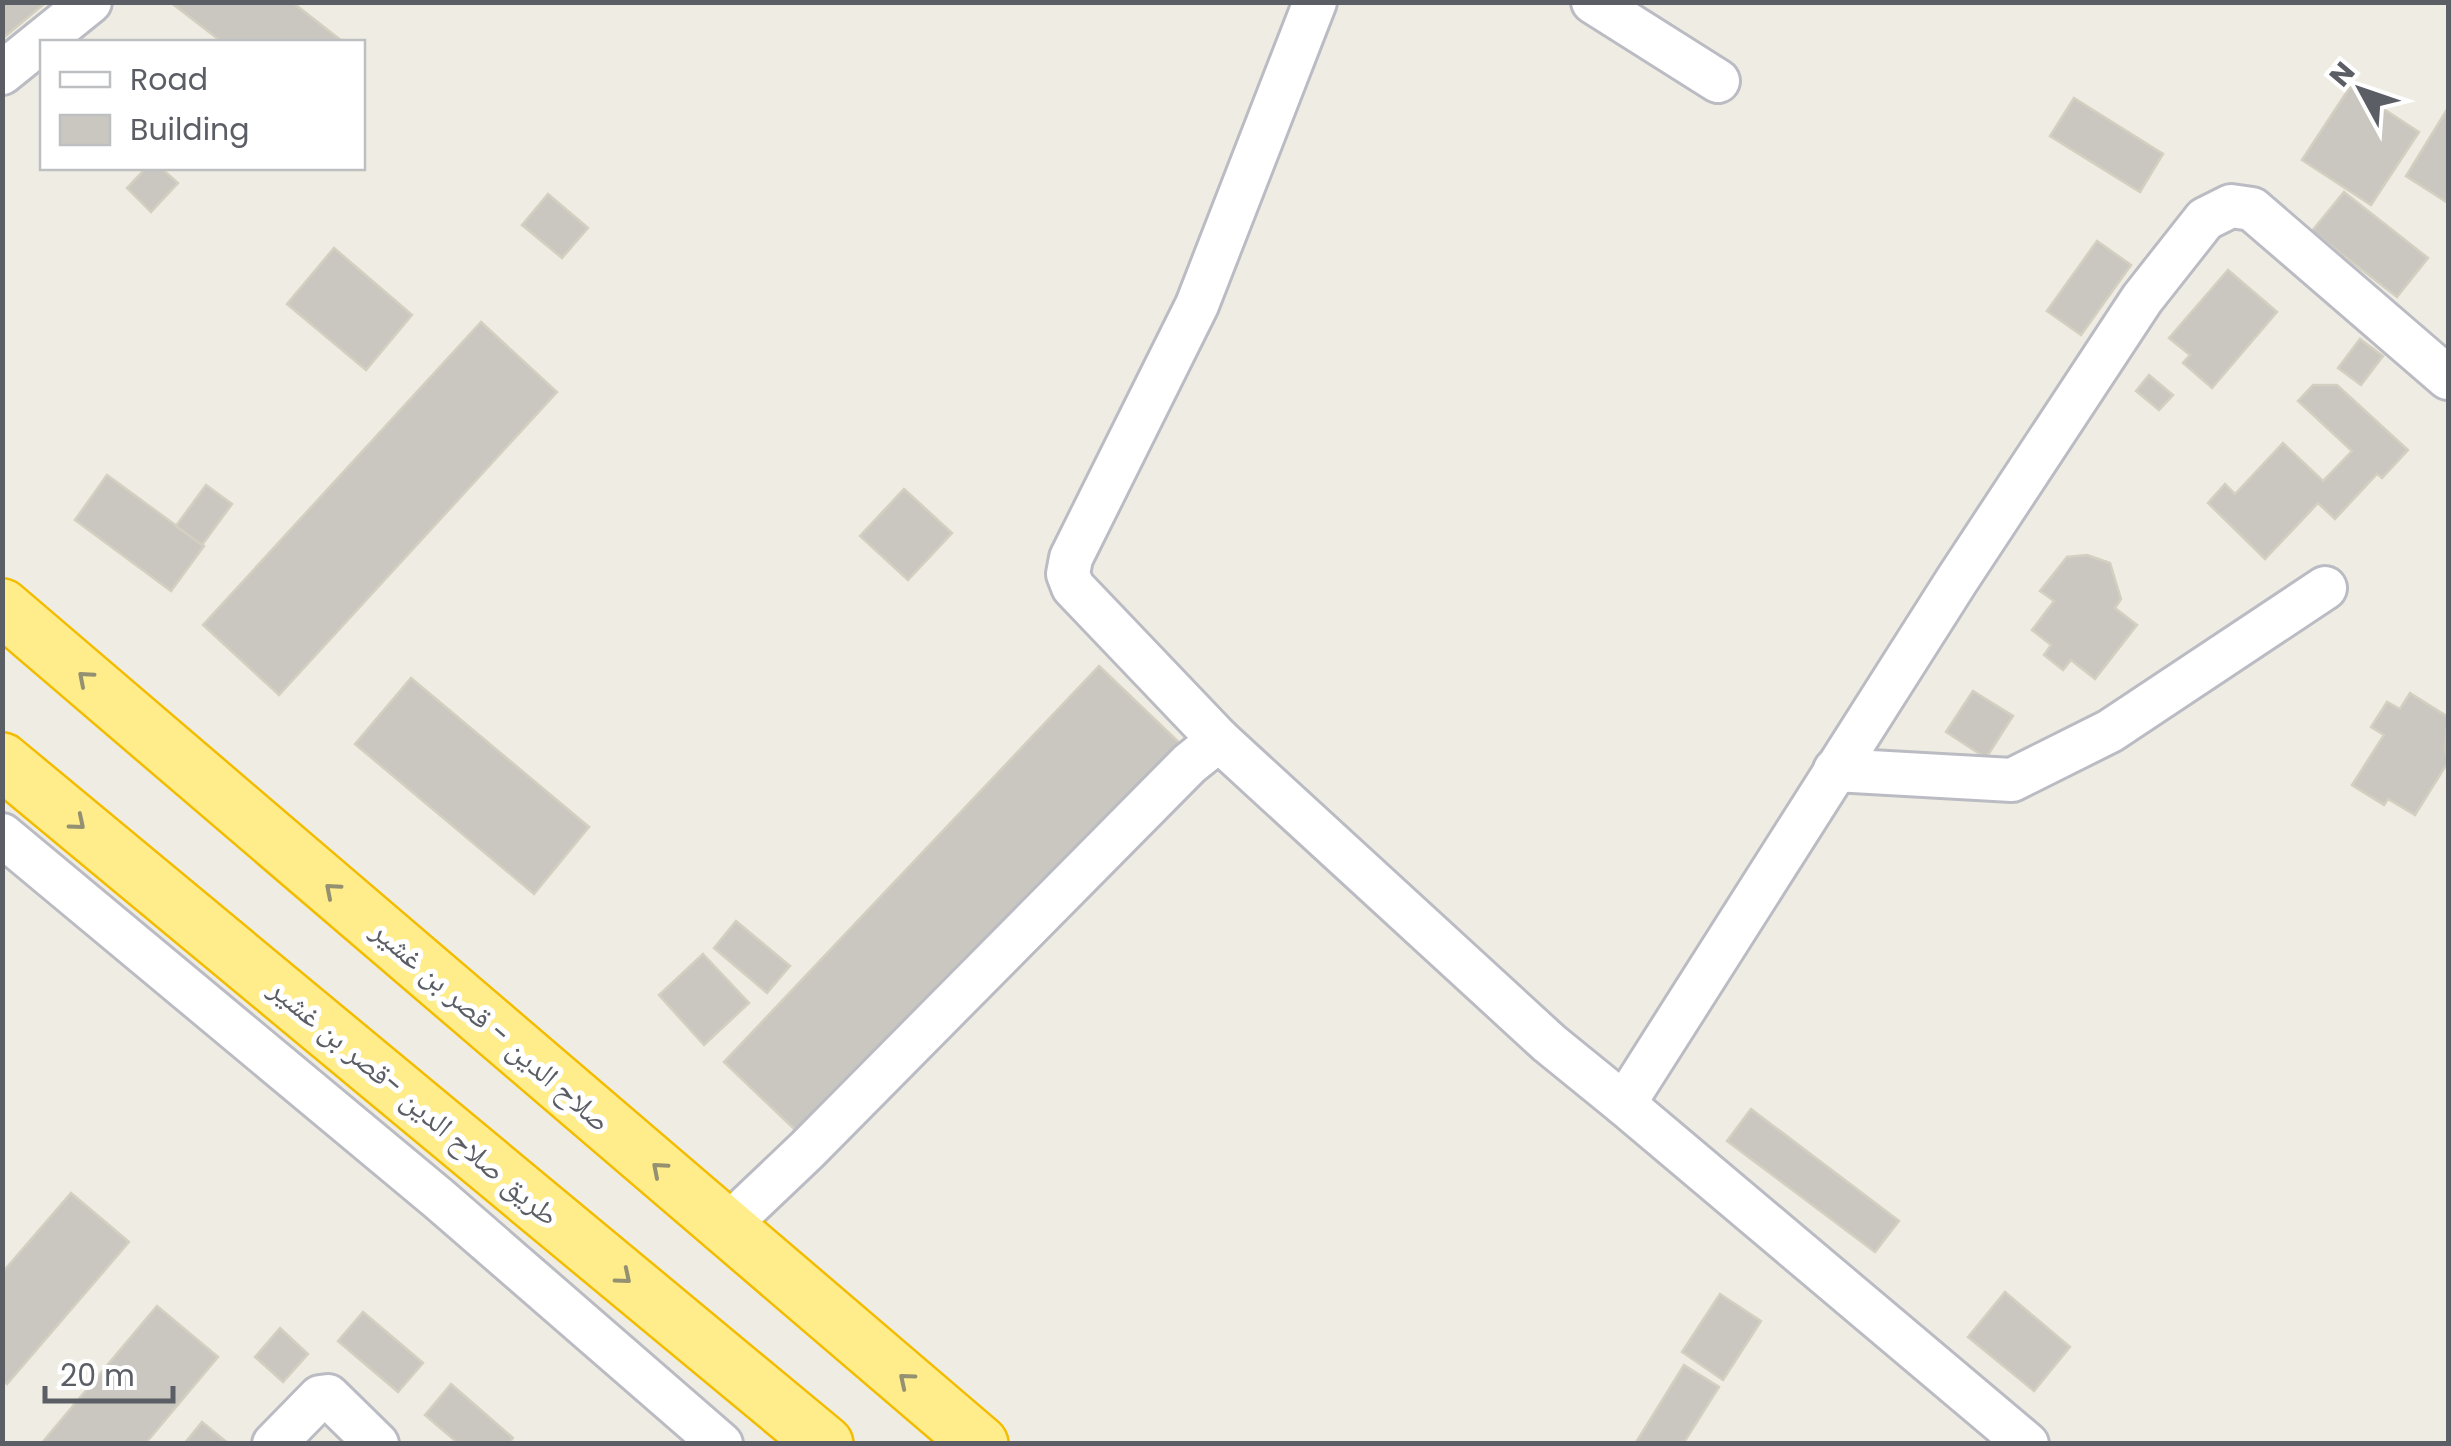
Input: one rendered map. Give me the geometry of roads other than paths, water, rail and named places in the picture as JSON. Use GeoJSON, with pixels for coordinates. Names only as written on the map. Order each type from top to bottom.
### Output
{"type":"FeatureCollection","features":[{"type":"Feature","properties":{"kind":"highway","name":"صلاح الدين - قصر بن غشير"},"geometry":{"type":"LineString","coordinates":[[2,607],[980,1444]]}},
{"type":"Feature","properties":{"kind":"highway","name":"طريق صلاح الدين -قصر بن غشير"},"geometry":{"type":"LineString","coordinates":[[2,761],[825,1444]]}},
{"type":"Feature","properties":{"kind":"street"},"geometry":{"type":"LineString","coordinates":[[43,40],[90,2]]}},
{"type":"Feature","properties":{"kind":"street"},"geometry":{"type":"LineString","coordinates":[[1316,2],[1196,305],[1072,558],[1068,574],[1073,586],[1219,740],[1549,1043],[2027,1444]]}},
{"type":"Feature","properties":{"kind":"street"},"geometry":{"type":"LineString","coordinates":[[1593,2],[1718,81]]}},
{"type":"Feature","properties":{"kind":"street"},"geometry":{"type":"LineString","coordinates":[[2,73],[40,42]]}},
{"type":"Feature","properties":{"kind":"street"},"geometry":{"type":"LineString","coordinates":[[1624,1104],[1835,770],[2142,299],[2205,218],[2231,206],[2252,209],[2448,378]]}},
{"type":"Feature","properties":{"kind":"street"},"geometry":{"type":"LineString","coordinates":[[1835,770],[2012,780],[2110,731],[2325,588]]}},
{"type":"Feature","properties":{"kind":"street"},"geometry":{"type":"LineString","coordinates":[[726,1227],[1189,764],[1219,740]]}},
{"type":"Feature","properties":{"kind":"street"},"geometry":{"type":"LineString","coordinates":[[2,835],[439,1199],[721,1444]]}},
{"type":"Feature","properties":{"kind":"street"},"geometry":{"type":"LineString","coordinates":[[274,1444],[320,1397],[328,1396],[377,1444]]}},
{"type":"Feature","properties":{"kind":"street"},"geometry":{"type":"LineString","coordinates":[[731,1444],[779,1406]]}}]}
